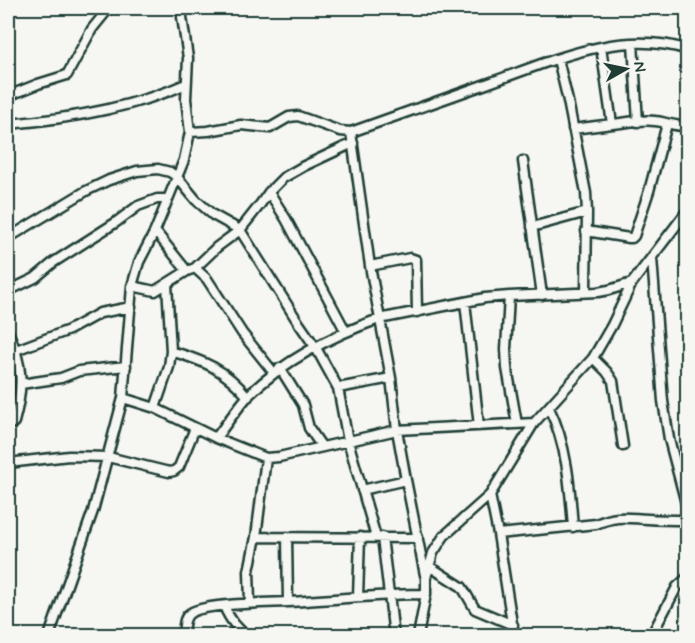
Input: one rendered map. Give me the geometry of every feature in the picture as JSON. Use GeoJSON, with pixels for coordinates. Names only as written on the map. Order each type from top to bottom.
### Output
{"type":"FeatureCollection","features":[{"type":"Feature","properties":{"kind":"street"},"geometry":{"type":"LineString","coordinates":[[8,96],[67,75],[92,29],[109,8]]}},
{"type":"Feature","properties":{"kind":"street"},"geometry":{"type":"LineString","coordinates":[[49,636],[93,511],[123,398],[132,286],[139,262],[155,231],[184,160],[190,132],[186,99],[188,58],[183,8]]}},
{"type":"Feature","properties":{"kind":"street"},"geometry":{"type":"LineString","coordinates":[[190,132],[241,125],[270,128],[289,117],[298,116],[340,131],[351,132],[601,46],[633,43],[662,44],[687,50]]}},
{"type":"Feature","properties":{"kind":"street"},"geometry":{"type":"LineString","coordinates":[[633,43],[638,122]]}},
{"type":"Feature","properties":{"kind":"street"},"geometry":{"type":"LineString","coordinates":[[601,46],[612,124]]}},
{"type":"Feature","properties":{"kind":"street"},"geometry":{"type":"LineString","coordinates":[[558,59],[585,193],[587,212],[586,292]]}},
{"type":"Feature","properties":{"kind":"street"},"geometry":{"type":"LineString","coordinates":[[8,124],[51,120],[132,104],[186,84]]}},
{"type":"Feature","properties":{"kind":"street"},"geometry":{"type":"LineString","coordinates":[[573,129],[656,121],[687,126]]}},
{"type":"Feature","properties":{"kind":"street"},"geometry":{"type":"LineString","coordinates":[[586,231],[629,238],[634,236],[667,124]]}},
{"type":"Feature","properties":{"kind":"street"},"geometry":{"type":"LineString","coordinates":[[351,132],[378,319],[391,378],[397,429],[426,578],[426,594],[418,636]]}},
{"type":"Feature","properties":{"kind":"street"},"geometry":{"type":"LineString","coordinates":[[132,286],[154,291],[191,270],[240,230],[269,192],[283,178],[353,143]]}},
{"type":"Feature","properties":{"kind":"street"},"geometry":{"type":"LineString","coordinates":[[523,161],[542,295]]}},
{"type":"Feature","properties":{"kind":"street"},"geometry":{"type":"LineString","coordinates":[[8,238],[86,191],[109,180],[137,171],[158,169],[170,172],[177,177],[196,200],[213,215],[240,230],[316,348],[338,388],[348,441],[379,537],[394,636]]}},
{"type":"Feature","properties":{"kind":"street"},"geometry":{"type":"LineString","coordinates":[[269,192],[286,219],[346,332]]}},
{"type":"Feature","properties":{"kind":"street"},"geometry":{"type":"LineString","coordinates":[[8,291],[35,278],[54,262],[138,206],[157,199],[168,199]]}},
{"type":"Feature","properties":{"kind":"street"},"geometry":{"type":"LineString","coordinates":[[426,578],[433,553],[444,536],[490,495],[534,423],[593,358],[632,283],[687,210]]}},
{"type":"Feature","properties":{"kind":"street"},"geometry":{"type":"LineString","coordinates":[[532,227],[587,212]]}},
{"type":"Feature","properties":{"kind":"street"},"geometry":{"type":"LineString","coordinates":[[155,231],[191,270],[207,279],[242,333],[277,371],[303,405],[309,428],[322,447]]}},
{"type":"Feature","properties":{"kind":"street"},"geometry":{"type":"LineString","coordinates":[[206,258],[207,279]]}},
{"type":"Feature","properties":{"kind":"street"},"geometry":{"type":"LineString","coordinates":[[370,266],[410,258],[416,260],[417,312]]}},
{"type":"Feature","properties":{"kind":"street"},"geometry":{"type":"LineString","coordinates":[[652,258],[663,401],[669,440],[687,511]]}},
{"type":"Feature","properties":{"kind":"street"},"geometry":{"type":"LineString","coordinates":[[216,438],[248,396],[277,371],[346,332],[378,319],[465,302],[509,296],[609,290],[632,283]]}},
{"type":"Feature","properties":{"kind":"street"},"geometry":{"type":"LineString","coordinates":[[155,408],[169,367],[171,351],[167,284]]}},
{"type":"Feature","properties":{"kind":"street"},"geometry":{"type":"LineString","coordinates":[[509,296],[507,368],[518,424]]}},
{"type":"Feature","properties":{"kind":"street"},"geometry":{"type":"LineString","coordinates":[[465,302],[479,426]]}},
{"type":"Feature","properties":{"kind":"street"},"geometry":{"type":"LineString","coordinates":[[12,352],[69,330],[100,313],[131,307]]}},
{"type":"Feature","properties":{"kind":"street"},"geometry":{"type":"LineString","coordinates":[[8,331],[21,384],[14,422],[8,426]]}},
{"type":"Feature","properties":{"kind":"street"},"geometry":{"type":"LineString","coordinates":[[171,351],[196,359],[218,370],[233,380],[248,396]]}},
{"type":"Feature","properties":{"kind":"street"},"geometry":{"type":"LineString","coordinates":[[593,358],[613,381],[623,446]]}},
{"type":"Feature","properties":{"kind":"street"},"geometry":{"type":"LineString","coordinates":[[21,384],[61,378],[80,371],[126,366]]}},
{"type":"Feature","properties":{"kind":"street"},"geometry":{"type":"LineString","coordinates":[[338,388],[391,378]]}},
{"type":"Feature","properties":{"kind":"street"},"geometry":{"type":"LineString","coordinates":[[123,398],[155,408],[266,459],[397,429],[534,423]]}},
{"type":"Feature","properties":{"kind":"street"},"geometry":{"type":"LineString","coordinates":[[549,408],[563,448],[570,488],[573,527]]}},
{"type":"Feature","properties":{"kind":"street"},"geometry":{"type":"LineString","coordinates":[[8,463],[69,456],[108,457],[169,472],[174,471],[178,466],[195,428]]}},
{"type":"Feature","properties":{"kind":"street"},"geometry":{"type":"LineString","coordinates":[[250,602],[249,571],[256,537],[266,459]]}},
{"type":"Feature","properties":{"kind":"street"},"geometry":{"type":"LineString","coordinates":[[362,490],[406,480]]}},
{"type":"Feature","properties":{"kind":"street"},"geometry":{"type":"LineString","coordinates":[[490,495],[514,636]]}},
{"type":"Feature","properties":{"kind":"street"},"geometry":{"type":"LineString","coordinates":[[498,534],[596,524],[610,518],[622,517],[687,520]]}},
{"type":"Feature","properties":{"kind":"street"},"geometry":{"type":"LineString","coordinates":[[256,537],[418,537]]}},
{"type":"Feature","properties":{"kind":"street"},"geometry":{"type":"LineString","coordinates":[[287,537],[288,602]]}},
{"type":"Feature","properties":{"kind":"street"},"geometry":{"type":"LineString","coordinates":[[358,597],[360,537]]}},
{"type":"Feature","properties":{"kind":"street"},"geometry":{"type":"LineString","coordinates":[[429,566],[462,587],[475,609],[513,625]]}},
{"type":"Feature","properties":{"kind":"street"},"geometry":{"type":"LineString","coordinates":[[655,634],[677,587],[687,577]]}},
{"type":"Feature","properties":{"kind":"street"},"geometry":{"type":"LineString","coordinates":[[183,636],[184,622],[188,614],[194,611],[250,602],[426,594]]}},
{"type":"Feature","properties":{"kind":"street"},"geometry":{"type":"LineString","coordinates":[[224,606],[236,627],[248,636]]}}]}
